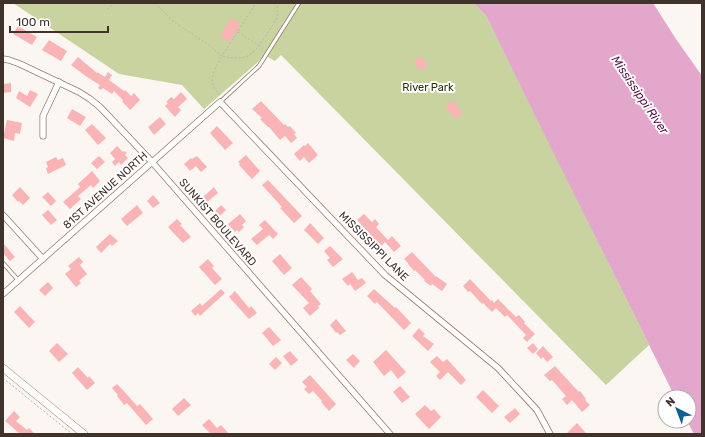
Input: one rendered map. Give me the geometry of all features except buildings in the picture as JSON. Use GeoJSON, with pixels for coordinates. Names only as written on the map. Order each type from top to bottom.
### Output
{"type":"FeatureCollection","features":[{"type":"Feature","properties":{"kind":"street","name":"SUNKIST BOULEVARD"},"geometry":{"type":"LineString","coordinates":[[3,59],[20,64],[59,82],[79,92],[95,103],[152,162],[390,434]]}},
{"type":"Feature","properties":{"kind":"street"},"geometry":{"type":"LineString","coordinates":[[43,136],[43,116],[59,82]]}},
{"type":"Feature","properties":{"kind":"street","name":"81ST AVENUE NORTH"},"geometry":{"type":"LineString","coordinates":[[4,292],[220,102]]}},
{"type":"Feature","properties":{"kind":"street","name":"MISSISSIPPI LANE"},"geometry":{"type":"LineString","coordinates":[[220,102],[385,275],[498,368],[537,410],[550,434]]}},
{"type":"Feature","properties":{"kind":"street"},"geometry":{"type":"LineString","coordinates":[[3,215],[43,259]]}},
{"type":"Feature","properties":{"kind":"street"},"geometry":{"type":"LineString","coordinates":[[3,368],[84,434]]}},
{"type":"Feature","properties":{"kind":"lane"},"geometry":{"type":"LineString","coordinates":[[220,102],[259,66],[299,3]]}},
{"type":"Feature","properties":{"kind":"lane"},"geometry":{"type":"LineString","coordinates":[[3,263],[18,280]]}},
{"type":"Feature","properties":{"kind":"path"},"geometry":{"type":"LineString","coordinates":[[107,10],[115,3]]}},
{"type":"Feature","properties":{"kind":"path"},"geometry":{"type":"LineString","coordinates":[[155,3],[174,22],[206,43],[222,56],[234,58],[245,57],[256,51],[277,18],[277,3]]}},
{"type":"Feature","properties":{"kind":"path"},"geometry":{"type":"LineString","coordinates":[[220,102],[220,95],[214,87],[213,82],[216,66],[256,3]]}},
{"type":"Feature","properties":{"kind":"path"},"geometry":{"type":"LineString","coordinates":[[238,32],[268,52]]}},
{"type":"Feature","properties":{"kind":"path"},"geometry":{"type":"LineString","coordinates":[[3,378],[72,434]]}},
{"type":"Feature","properties":{"kind":"green space","name":"River Park"},"geometry":{"type":"Polygon","coordinates":[[[13,3],[474,3],[486,16],[649,345],[606,385],[281,55],[275,61],[264,55],[257,63],[204,109],[182,85],[119,74],[13,3]]]}},
{"type":"Feature","properties":{"kind":"water","name":"Mississippi River"},"geometry":{"type":"Polygon","coordinates":[[[474,3],[653,3],[702,76],[702,434],[694,434],[691,429],[697,429],[697,389],[671,389],[486,16],[474,3]]]}}]}
